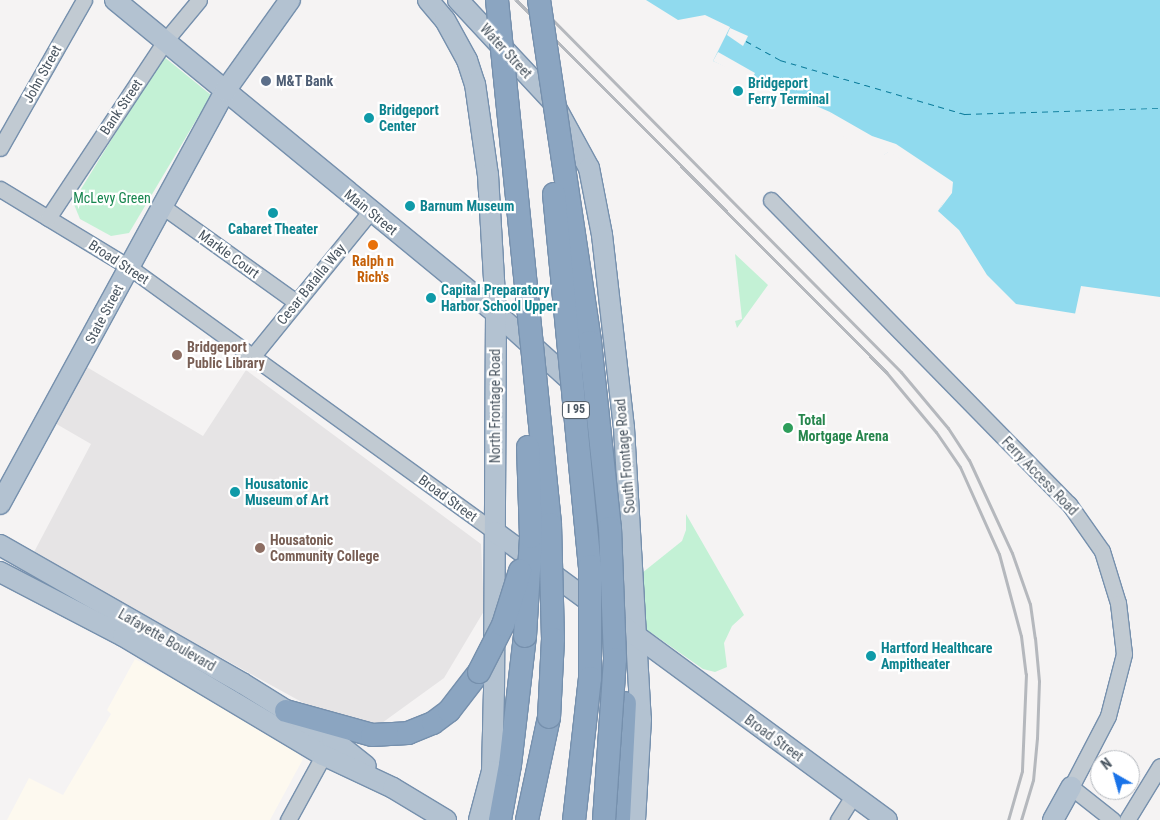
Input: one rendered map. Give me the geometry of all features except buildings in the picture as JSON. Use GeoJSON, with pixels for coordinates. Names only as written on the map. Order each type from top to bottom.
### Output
{"type":"FeatureCollection","features":[{"type":"Feature","properties":{"kind":"highway"},"geometry":{"type":"LineString","coordinates":[[497,0],[552,563],[553,639],[549,717],[538,820]]}},
{"type":"Feature","properties":{"kind":"highway"},"geometry":{"type":"LineString","coordinates":[[538,0],[590,342],[613,566],[625,703],[619,820]]}},
{"type":"Feature","properties":{"kind":"highway","name":"I 95"},"geometry":{"type":"LineString","coordinates":[[538,0],[590,566],[590,678],[574,820]]}},
{"type":"Feature","properties":{"kind":"highway"},"geometry":{"type":"LineString","coordinates":[[500,820],[510,765],[525,636],[530,561],[528,422],[531,335]]}},
{"type":"Feature","properties":{"kind":"highway"},"geometry":{"type":"LineString","coordinates":[[286,711],[372,736],[408,733],[433,723],[449,711],[479,672],[503,625],[517,583],[526,540],[530,489]]}},
{"type":"Feature","properties":{"kind":"highway"},"geometry":{"type":"LineString","coordinates":[[604,820],[615,660],[613,566]]}},
{"type":"Feature","properties":{"kind":"highway"},"geometry":{"type":"LineString","coordinates":[[527,820],[549,717]]}},
{"type":"Feature","properties":{"kind":"main road","name":"Main Street"},"geometry":{"type":"LineString","coordinates":[[115,0],[370,212],[496,313],[624,428]]}},
{"type":"Feature","properties":{"kind":"main road","name":"State Street"},"geometry":{"type":"LineString","coordinates":[[0,504],[226,92],[290,0]]}},
{"type":"Feature","properties":{"kind":"main road","name":"Water Street"},"geometry":{"type":"LineString","coordinates":[[458,0],[553,102]]}},
{"type":"Feature","properties":{"kind":"main road","name":"North Frontage Road"},"geometry":{"type":"LineString","coordinates":[[430,2],[458,40],[475,84],[488,175],[496,313],[492,771],[479,820]]}},
{"type":"Feature","properties":{"kind":"main road","name":"South Frontage Road"},"geometry":{"type":"LineString","coordinates":[[553,102],[589,168],[602,235],[624,428],[637,636],[641,719],[635,820]]}},
{"type":"Feature","properties":{"kind":"main road","name":"Broad Street"},"geometry":{"type":"LineString","coordinates":[[495,532],[887,820]]}},
{"type":"Feature","properties":{"kind":"main road","name":"Lafayette Boulevard"},"geometry":{"type":"LineString","coordinates":[[0,545],[126,626],[328,747]]}},
{"type":"Feature","properties":{"kind":"main road","name":"Lafayette Boulevard"},"geometry":{"type":"LineString","coordinates":[[0,572],[126,626]]}},
{"type":"Feature","properties":{"kind":"main road","name":"Lafayette Boulevard"},"geometry":{"type":"LineString","coordinates":[[237,692],[286,711],[328,747]]}},
{"type":"Feature","properties":{"kind":"main road"},"geometry":{"type":"LineString","coordinates":[[328,747],[446,820]]}},
{"type":"Feature","properties":{"kind":"main road","name":"Ferry Access Road"},"geometry":{"type":"LineString","coordinates":[[1053,820],[1071,787]]}},
{"type":"Feature","properties":{"kind":"street","name":"John Street"},"geometry":{"type":"LineString","coordinates":[[0,148],[84,0]]}},
{"type":"Feature","properties":{"kind":"street","name":"Bank Street"},"geometry":{"type":"LineString","coordinates":[[48,218],[165,41],[200,0]]}},
{"type":"Feature","properties":{"kind":"street","name":"Broad Street"},"geometry":{"type":"LineString","coordinates":[[0,189],[129,267],[495,532]]}},
{"type":"Feature","properties":{"kind":"street","name":"Ferry Access Road"},"geometry":{"type":"LineString","coordinates":[[771,200],[1069,504],[1102,551],[1118,603],[1124,654],[1108,716],[1071,787]]}},
{"type":"Feature","properties":{"kind":"street","name":"Markle Court"},"geometry":{"type":"LineString","coordinates":[[162,206],[296,302]]}},
{"type":"Feature","properties":{"kind":"street","name":"Cesar Batalla Way"},"geometry":{"type":"LineString","coordinates":[[252,357],[370,212]]}},
{"type":"Feature","properties":{"kind":"street"},"geometry":{"type":"LineString","coordinates":[[288,820],[328,747]]}},
{"type":"Feature","properties":{"kind":"street"},"geometry":{"type":"LineString","coordinates":[[1127,820],[1160,766]]}},
{"type":"Feature","properties":{"kind":"street"},"geometry":{"type":"LineString","coordinates":[[1071,787],[1114,820]]}},
{"type":"Feature","properties":{"kind":"street"},"geometry":{"type":"LineString","coordinates":[[838,820],[853,796]]}},
{"type":"Feature","properties":{"kind":"shaded area","name":"Housatonic Community College"},"geometry":{"type":"Polygon","coordinates":[[[85,366],[203,436],[246,370],[481,544],[484,611],[444,678],[375,728],[318,711],[33,554],[91,444],[53,422],[85,366]]]}},
{"type":"Feature","properties":{"kind":"shaded area"},"geometry":{"type":"Polygon","coordinates":[[[135,659],[234,711],[294,749],[303,759],[270,820],[7,820],[29,778],[63,795],[111,714],[107,710],[135,659]]]}},
{"type":"Feature","properties":{"kind":"green space","name":"McLevy Green"},"geometry":{"type":"Polygon","coordinates":[[[163,56],[211,95],[129,233],[111,236],[80,219],[73,202],[163,56]]]}},
{"type":"Feature","properties":{"kind":"green space"},"geometry":{"type":"Polygon","coordinates":[[[735,254],[768,285],[737,328],[735,321],[742,319],[735,254]]]}},
{"type":"Feature","properties":{"kind":"green space"},"geometry":{"type":"Polygon","coordinates":[[[686,514],[744,615],[732,626],[724,643],[727,667],[715,672],[703,669],[643,627],[642,573],[682,541],[686,530],[686,514]]]}},
{"type":"Feature","properties":{"kind":"water"},"geometry":{"type":"Polygon","coordinates":[[[646,0],[1160,0],[1160,315],[1089,305],[1078,314],[1016,304],[987,275],[959,230],[938,211],[951,191],[949,182],[890,150],[884,155],[835,120],[830,112],[713,61],[730,27],[705,15],[678,20],[646,0]]]}},
{"type":"Feature","properties":{"kind":"pier"},"geometry":{"type":"Polygon","coordinates":[[[730,28],[748,36],[743,46],[727,35],[730,28]]]}},
{"type":"Feature","properties":{"kind":"pier"},"geometry":{"type":"Polygon","coordinates":[[[718,52],[755,73],[751,80],[713,61],[718,52]]]}},
{"type":"Feature","properties":{"kind":"pier"},"geometry":{"type":"Polygon","coordinates":[[[830,112],[872,136],[896,144],[953,182],[952,193],[939,210],[949,192],[947,184],[888,152],[882,157],[852,145],[838,130],[830,112]]]}},
{"type":"Feature","properties":{"kind":"pier"},"geometry":{"type":"Polygon","coordinates":[[[1081,286],[1160,297],[1160,317],[1090,308],[1081,314],[1075,314],[1081,286]]]}},
{"type":"Feature","properties":{"kind":"ferry route"},"geometry":{"type":"LineString","coordinates":[[746,41],[780,60],[965,114],[1160,108]]}},
{"type":"Feature","properties":{"kind":"railway"},"geometry":{"type":"LineString","coordinates":[[516,0],[886,372],[936,432],[960,467],[999,554],[1021,636],[1026,674],[1022,771],[1008,820]]}},
{"type":"Feature","properties":{"kind":"railway"},"geometry":{"type":"LineString","coordinates":[[533,0],[901,372],[948,428],[969,460],[1012,553],[1030,604],[1035,638],[1039,681],[1037,738],[1033,780],[1021,820]]}},
{"type":"Feature","properties":{"kind":"place","name":"M&T Bank"},"geometry":{"type":"Point","coordinates":[266,81]}},
{"type":"Feature","properties":{"kind":"place","name":"Bridgeport Ferry Terminal"},"geometry":{"type":"Point","coordinates":[738,91]}},
{"type":"Feature","properties":{"kind":"place","name":"Bridgeport Center"},"geometry":{"type":"Point","coordinates":[369,118]}},
{"type":"Feature","properties":{"kind":"place","name":"Barnum Museum"},"geometry":{"type":"Point","coordinates":[410,206]}},
{"type":"Feature","properties":{"kind":"place","name":"Cabaret Theater"},"geometry":{"type":"Point","coordinates":[273,213]}},
{"type":"Feature","properties":{"kind":"place","name":"Ralph n Rich's"},"geometry":{"type":"Point","coordinates":[373,245]}},
{"type":"Feature","properties":{"kind":"place","name":"Capital Preparatory Harbor School Upper"},"geometry":{"type":"Point","coordinates":[431,298]}},
{"type":"Feature","properties":{"kind":"place","name":"Bridgeport Public Library"},"geometry":{"type":"Point","coordinates":[177,355]}},
{"type":"Feature","properties":{"kind":"place","name":"Total Mortgage Arena"},"geometry":{"type":"Point","coordinates":[788,428]}},
{"type":"Feature","properties":{"kind":"place","name":"Housatonic Museum of Art"},"geometry":{"type":"Point","coordinates":[235,492]}},
{"type":"Feature","properties":{"kind":"place","name":"Housatonic Community College"},"geometry":{"type":"Point","coordinates":[260,548]}},
{"type":"Feature","properties":{"kind":"place","name":"Hartford Healthcare Ampitheater"},"geometry":{"type":"Point","coordinates":[871,656]}}]}
